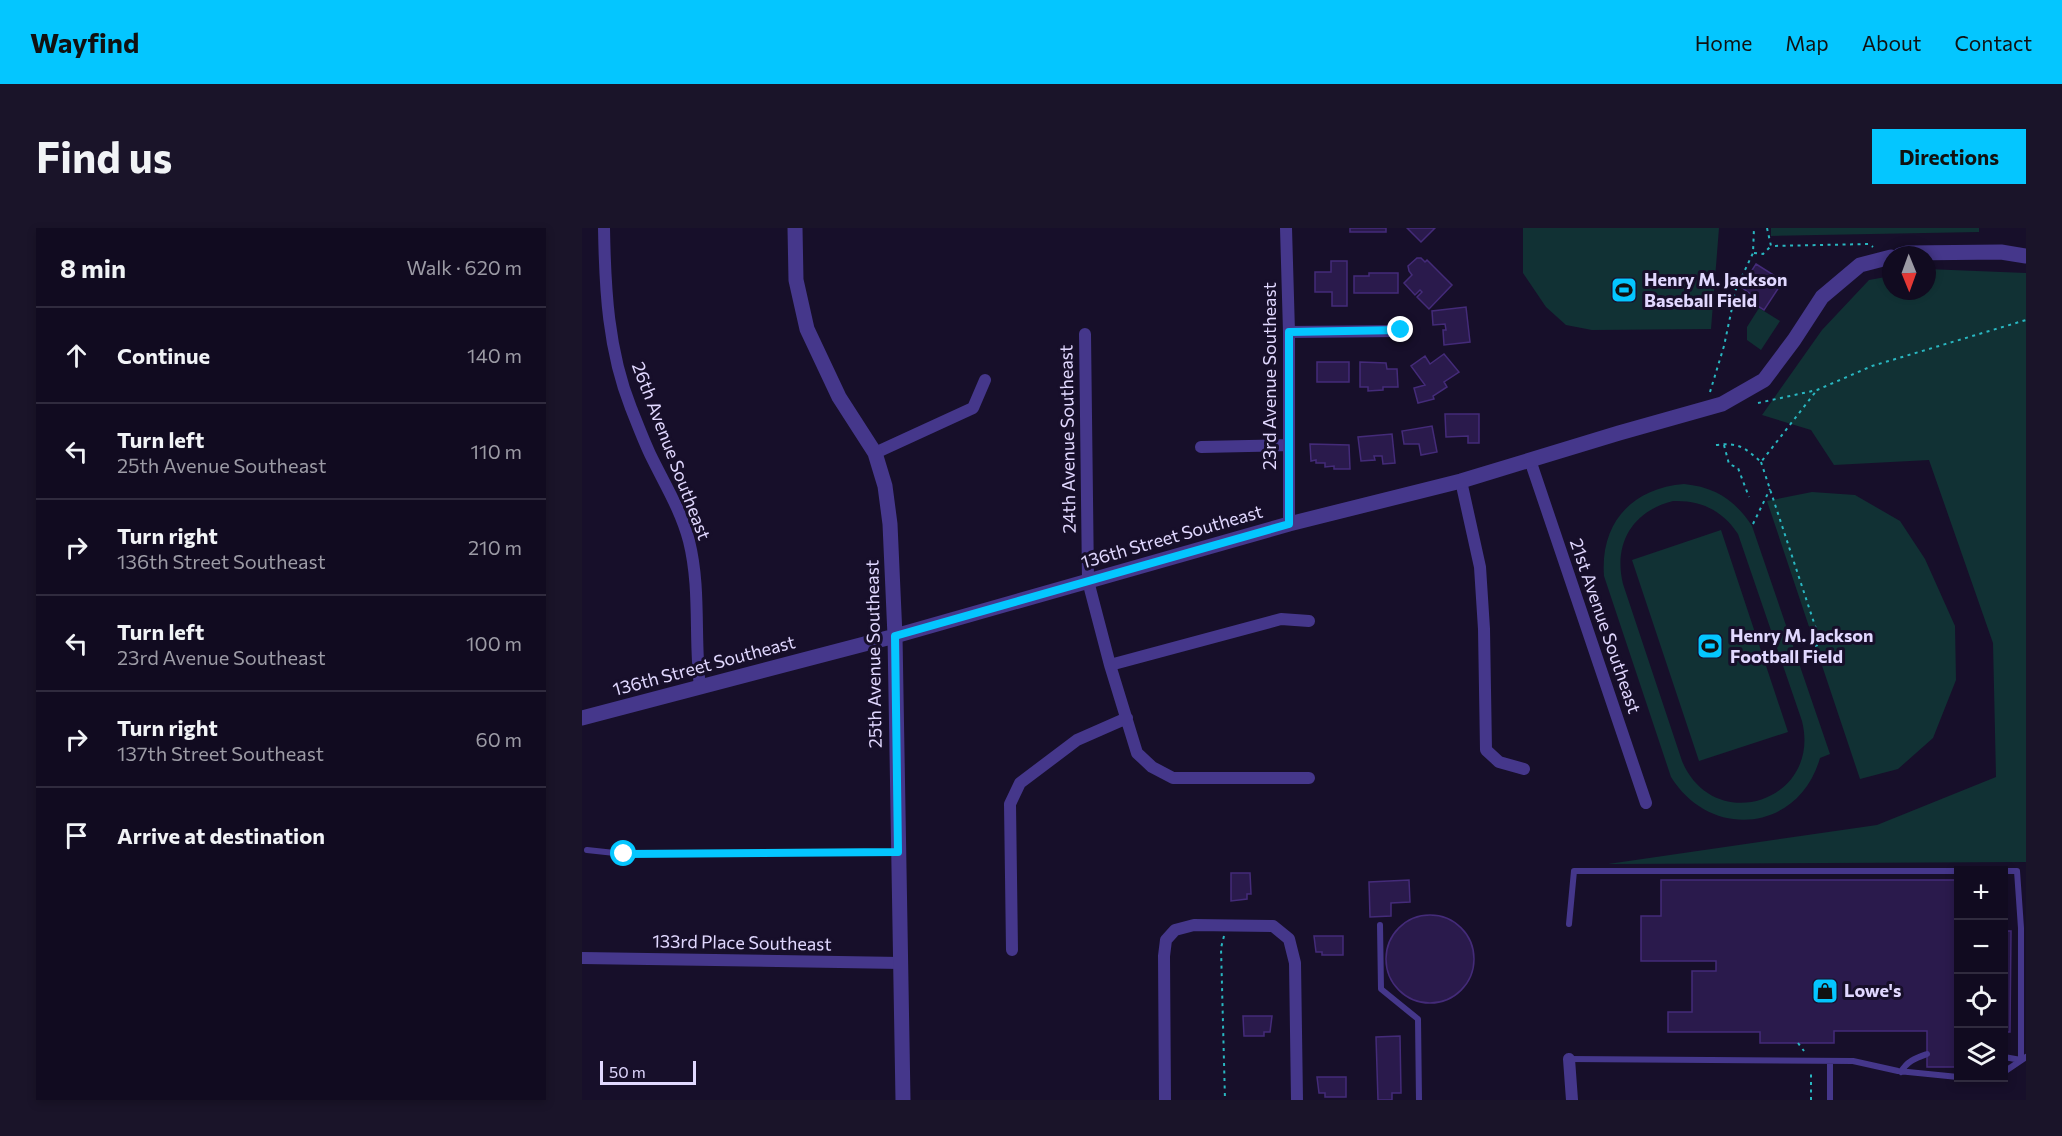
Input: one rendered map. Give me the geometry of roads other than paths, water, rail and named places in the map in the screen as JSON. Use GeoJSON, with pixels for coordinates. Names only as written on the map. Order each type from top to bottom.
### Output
{"type":"FeatureCollection","features":[{"type":"Feature","properties":{"kind":"street","name":"26th Avenue Southeast"},"geometry":{"type":"LineString","coordinates":[[604,228],[606,304],[623,387],[650,454],[680,514],[689,541],[695,584],[700,687]]}},
{"type":"Feature","properties":{"kind":"street","name":"25th Avenue Southeast"},"geometry":{"type":"LineString","coordinates":[[795,228],[796,280],[807,329],[839,397],[875,453],[885,486],[890,524],[895,636],[903,1100]]}},
{"type":"Feature","properties":{"kind":"street","name":"23rd Avenue Southeast"},"geometry":{"type":"LineString","coordinates":[[1286,228],[1289,332],[1289,524]]}},
{"type":"Feature","properties":{"kind":"street"},"geometry":{"type":"LineString","coordinates":[[1936,253],[2001,252],[2026,256]]}},
{"type":"Feature","properties":{"kind":"street","name":"136th Street Southeast"},"geometry":{"type":"LineString","coordinates":[[582,718],[895,636],[1289,524],[1461,481],[1722,405],[1764,380],[1822,297],[1860,265],[1882,259]]}},
{"type":"Feature","properties":{"kind":"street"},"geometry":{"type":"LineString","coordinates":[[1289,332],[1401,330]]}},
{"type":"Feature","properties":{"kind":"street","name":"24th Avenue Southeast"},"geometry":{"type":"LineString","coordinates":[[1084,334],[1088,581],[1110,665],[1137,753],[1152,767],[1173,778],[1310,778]]}},
{"type":"Feature","properties":{"kind":"street"},"geometry":{"type":"LineString","coordinates":[[875,453],[972,408],[985,380]]}},
{"type":"Feature","properties":{"kind":"street"},"geometry":{"type":"LineString","coordinates":[[1201,447],[1289,445]]}},
{"type":"Feature","properties":{"kind":"street","name":"21st Avenue Southeast"},"geometry":{"type":"LineString","coordinates":[[1530,460],[1646,804]]}},
{"type":"Feature","properties":{"kind":"street"},"geometry":{"type":"LineString","coordinates":[[1461,481],[1480,567],[1485,629],[1486,750],[1499,762],[1524,769]]}},
{"type":"Feature","properties":{"kind":"street"},"geometry":{"type":"LineString","coordinates":[[1110,665],[1281,619],[1309,621]]}},
{"type":"Feature","properties":{"kind":"street"},"geometry":{"type":"LineString","coordinates":[[1012,950],[1010,804],[1020,783],[1077,740],[1127,718]]}},
{"type":"Feature","properties":{"kind":"street"},"geometry":{"type":"LineString","coordinates":[[1165,1100],[1164,956],[1166,940],[1175,930],[1194,925],[1223,924],[1273,926],[1289,939],[1295,963],[1297,1100]]}},
{"type":"Feature","properties":{"kind":"street","name":"133rd Place Southeast"},"geometry":{"type":"LineString","coordinates":[[582,958],[901,963]]}},
{"type":"Feature","properties":{"kind":"street"},"geometry":{"type":"LineString","coordinates":[[1569,1059],[1572,1100]]}},
{"type":"Feature","properties":{"kind":"lane"},"geometry":{"type":"LineString","coordinates":[[587,850],[624,854],[898,852]]}},
{"type":"Feature","properties":{"kind":"lane"},"geometry":{"type":"LineString","coordinates":[[1569,924],[1574,872],[1954,871]]}},
{"type":"Feature","properties":{"kind":"lane"},"geometry":{"type":"LineString","coordinates":[[2008,871],[2017,871],[2021,928],[2024,1058]]}},
{"type":"Feature","properties":{"kind":"lane"},"geometry":{"type":"LineString","coordinates":[[1380,925],[1381,989],[1418,1018],[1419,1100]]}},
{"type":"Feature","properties":{"kind":"lane"},"geometry":{"type":"LineString","coordinates":[[1901,1072],[1904,1066],[1913,1059],[1927,1054]]}},
{"type":"Feature","properties":{"kind":"lane"},"geometry":{"type":"LineString","coordinates":[[2008,1057],[2024,1058]]}},
{"type":"Feature","properties":{"kind":"lane"},"geometry":{"type":"LineString","coordinates":[[2008,1069],[2024,1058]]}},
{"type":"Feature","properties":{"kind":"lane"},"geometry":{"type":"LineString","coordinates":[[1569,1059],[1853,1061],[1901,1072],[1954,1077]]}},
{"type":"Feature","properties":{"kind":"lane"},"geometry":{"type":"LineString","coordinates":[[1830,1061],[1830,1100]]}},
{"type":"Feature","properties":{"kind":"place","name":"Henry M. Jackson Baseball Field"},"geometry":{"type":"Point","coordinates":[1624,290]}},
{"type":"Feature","properties":{"kind":"place","name":"Henry M. Jackson Football Field"},"geometry":{"type":"Point","coordinates":[1710,646]}},
{"type":"Feature","properties":{"kind":"place","name":"Lowe's"},"geometry":{"type":"Point","coordinates":[1825,991]}}]}
